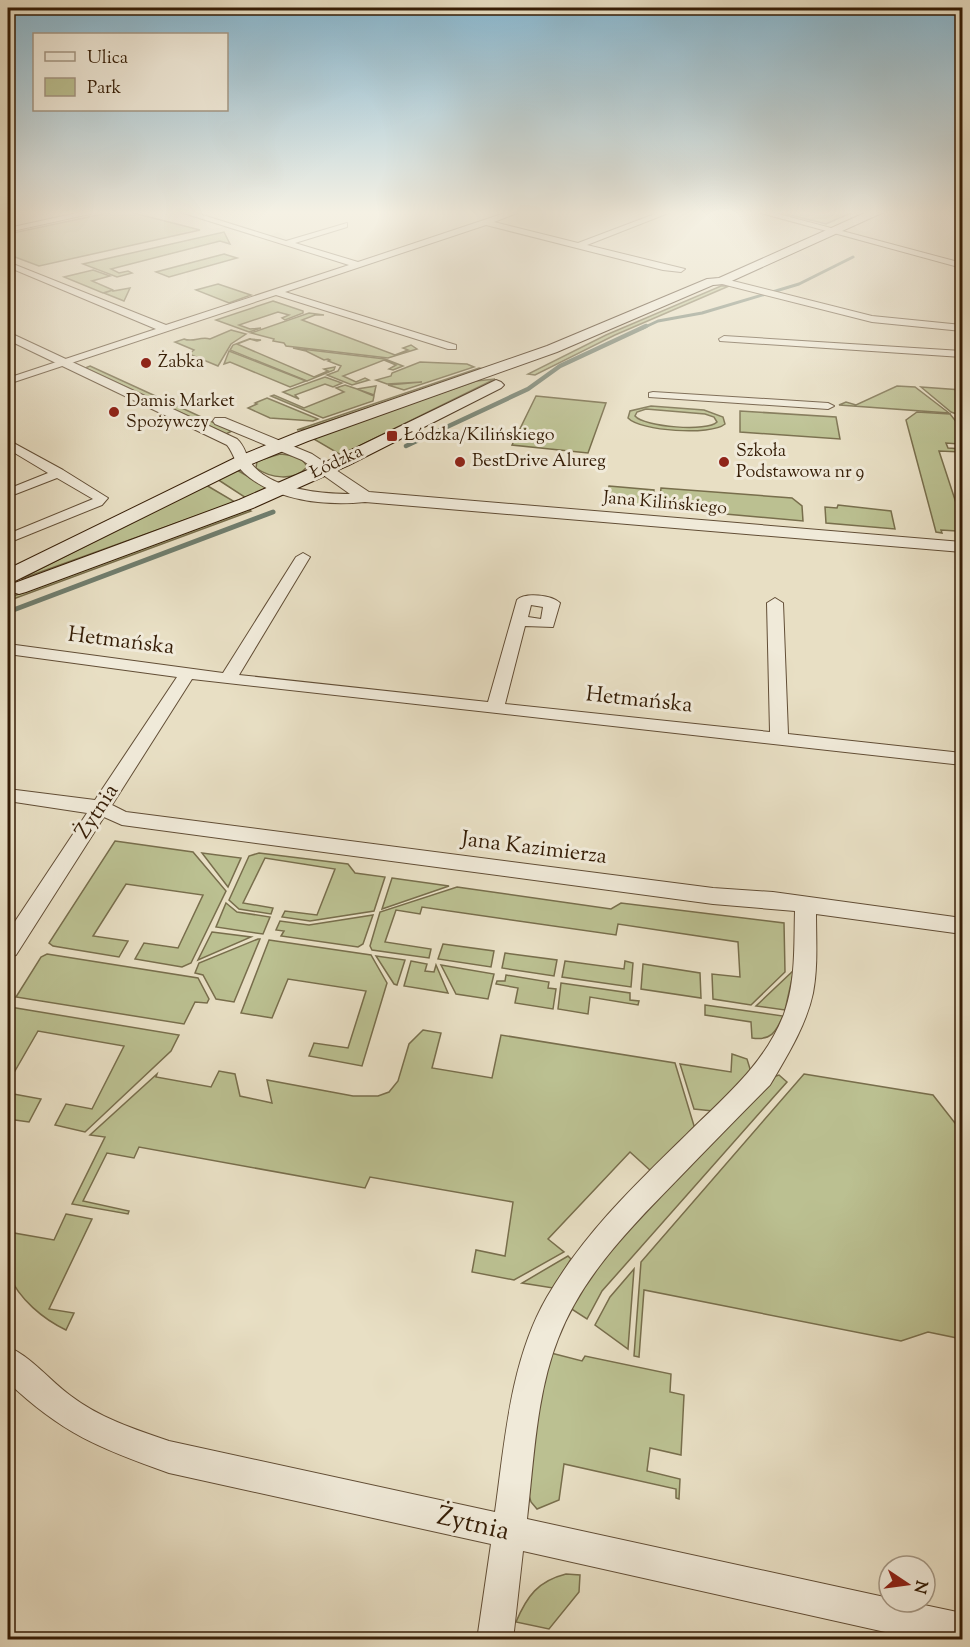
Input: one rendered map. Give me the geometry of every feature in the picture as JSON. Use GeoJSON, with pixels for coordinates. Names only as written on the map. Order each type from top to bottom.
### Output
{"type":"FeatureCollection","features":[{"type":"Feature","properties":{"kind":"main road","name":"Łódzka"},"geometry":{"type":"LineString","coordinates":[[8,577],[243,461],[520,361],[694,289]]}},
{"type":"Feature","properties":{"kind":"main road","name":"Łódzka"},"geometry":{"type":"LineString","coordinates":[[8,592],[241,506],[283,488],[546,361],[711,289]]}},
{"type":"Feature","properties":{"kind":"street"},"geometry":{"type":"LineString","coordinates":[[68,289],[166,329]]}},
{"type":"Feature","properties":{"kind":"street"},"geometry":{"type":"LineString","coordinates":[[8,381],[286,289]]}},
{"type":"Feature","properties":{"kind":"street"},"geometry":{"type":"LineString","coordinates":[[752,289],[872,319],[963,328]]}},
{"type":"Feature","properties":{"kind":"street"},"geometry":{"type":"LineString","coordinates":[[276,292],[452,347]]}},
{"type":"Feature","properties":{"kind":"street","name":"Jana Kilińskiego"},"geometry":{"type":"LineString","coordinates":[[8,324],[242,431],[307,457],[365,497]]}},
{"type":"Feature","properties":{"kind":"street","name":"Jana Kilińskiego"},"geometry":{"type":"LineString","coordinates":[[8,336],[232,442],[240,450],[243,461],[251,472],[283,488],[309,496],[335,499],[365,497],[963,548]]}},
{"type":"Feature","properties":{"kind":"street"},"geometry":{"type":"LineString","coordinates":[[724,339],[963,354]]}},
{"type":"Feature","properties":{"kind":"street"},"geometry":{"type":"LineString","coordinates":[[653,394],[828,406]]}},
{"type":"Feature","properties":{"kind":"street"},"geometry":{"type":"LineString","coordinates":[[8,444],[101,498],[97,502],[8,539]]}},
{"type":"Feature","properties":{"kind":"street"},"geometry":{"type":"LineString","coordinates":[[8,493],[59,473]]}},
{"type":"Feature","properties":{"kind":"street"},"geometry":{"type":"LineString","coordinates":[[228,679],[303,557]]}},
{"type":"Feature","properties":{"kind":"street"},"geometry":{"type":"LineString","coordinates":[[775,603],[779,739]]}},
{"type":"Feature","properties":{"kind":"street"},"geometry":{"type":"LineString","coordinates":[[495,707],[519,621]]}},
{"type":"Feature","properties":{"kind":"street","name":"Hetmańska"},"geometry":{"type":"LineString","coordinates":[[8,649],[228,679],[963,759]]}},
{"type":"Feature","properties":{"kind":"street","name":"Żytnia"},"geometry":{"type":"LineString","coordinates":[[8,949],[187,674]]}},
{"type":"Feature","properties":{"kind":"street","name":"Jana Kazimierza"},"geometry":{"type":"LineString","coordinates":[[8,795],[101,808],[122,818],[713,896],[773,900],[963,926]]}},
{"type":"Feature","properties":{"kind":"street"},"geometry":{"type":"LineString","coordinates":[[495,1640],[525,1406],[542,1341],[556,1309],[591,1254],[617,1222],[761,1077],[776,1055],[795,1016],[802,993],[806,906]]}},
{"type":"Feature","properties":{"kind":"street","name":"Żytnia"},"geometry":{"type":"LineString","coordinates":[[8,1362],[48,1399],[77,1419],[116,1439],[169,1457],[963,1631]]}},
{"type":"Feature","properties":{"kind":"green space"},"geometry":{"type":"Polygon","coordinates":[[[93,289],[113,290],[103,293],[93,289]]]}},
{"type":"Feature","properties":{"kind":"green space"},"geometry":{"type":"Polygon","coordinates":[[[130,289],[124,301],[104,293],[113,290],[130,289]]]}},
{"type":"Feature","properties":{"kind":"green space"},"geometry":{"type":"Polygon","coordinates":[[[233,289],[251,295],[229,303],[196,290],[233,289]]]}},
{"type":"Feature","properties":{"kind":"green space"},"geometry":{"type":"Polygon","coordinates":[[[714,289],[722,289],[615,335],[535,375],[528,374],[606,335],[714,289]]]}},
{"type":"Feature","properties":{"kind":"green space"},"geometry":{"type":"Polygon","coordinates":[[[273,301],[303,311],[303,313],[285,320],[282,318],[289,315],[278,312],[239,325],[250,329],[261,328],[249,332],[216,320],[273,301]]]}},
{"type":"Feature","properties":{"kind":"green space"},"geometry":{"type":"Polygon","coordinates":[[[309,313],[324,315],[315,315],[302,320],[395,355],[408,350],[403,348],[411,345],[417,349],[388,358],[286,346],[284,343],[273,341],[274,339],[251,333],[309,313]]]}},
{"type":"Feature","properties":{"kind":"green space"},"geometry":{"type":"Polygon","coordinates":[[[231,330],[246,334],[231,344],[218,366],[189,354],[194,350],[175,342],[184,339],[210,339],[231,330]]]}},
{"type":"Feature","properties":{"kind":"green space"},"geometry":{"type":"Polygon","coordinates":[[[250,339],[237,344],[314,377],[328,371],[324,369],[335,367],[334,370],[307,381],[230,350],[233,345],[250,339]]]}},
{"type":"Feature","properties":{"kind":"green space"},"geometry":{"type":"Polygon","coordinates":[[[293,348],[385,359],[403,366],[393,370],[389,369],[396,365],[384,360],[343,376],[356,382],[365,378],[369,380],[352,385],[327,375],[338,371],[341,366],[328,359],[324,360],[306,351],[293,348]]]}},
{"type":"Feature","properties":{"kind":"green space"},"geometry":{"type":"Polygon","coordinates":[[[229,351],[306,381],[290,387],[230,362],[224,364],[229,351]]]}},
{"type":"Feature","properties":{"kind":"green space"},"geometry":{"type":"Polygon","coordinates":[[[420,362],[467,364],[474,367],[404,390],[388,385],[422,382],[387,384],[376,380],[391,376],[392,373],[420,362]]]}},
{"type":"Feature","properties":{"kind":"green space"},"geometry":{"type":"Polygon","coordinates":[[[90,366],[232,431],[226,434],[85,368],[90,366]]]}},
{"type":"Feature","properties":{"kind":"green space"},"geometry":{"type":"Polygon","coordinates":[[[479,368],[484,369],[306,429],[297,430],[479,368]]]}},
{"type":"Feature","properties":{"kind":"green space"},"geometry":{"type":"Polygon","coordinates":[[[325,377],[342,383],[333,387],[325,384],[295,395],[299,399],[283,392],[325,377]]]}},
{"type":"Feature","properties":{"kind":"green space"},"geometry":{"type":"Polygon","coordinates":[[[495,379],[341,455],[312,438],[476,381],[495,379]]]}},
{"type":"Feature","properties":{"kind":"green space"},"geometry":{"type":"Polygon","coordinates":[[[345,385],[374,396],[373,401],[323,418],[271,396],[274,395],[304,408],[344,392],[336,388],[345,385]]]}},
{"type":"Feature","properties":{"kind":"green space"},"geometry":{"type":"Polygon","coordinates":[[[376,386],[374,395],[357,389],[376,386]]]}},
{"type":"Feature","properties":{"kind":"green space"},"geometry":{"type":"Polygon","coordinates":[[[897,386],[915,387],[949,413],[839,405],[846,402],[856,405],[897,386]]]}},
{"type":"Feature","properties":{"kind":"green space"},"geometry":{"type":"Polygon","coordinates":[[[921,387],[962,390],[962,416],[951,412],[921,387]]]}},
{"type":"Feature","properties":{"kind":"green space"},"geometry":{"type":"Polygon","coordinates":[[[536,396],[606,403],[588,453],[512,445],[536,396]]]}},
{"type":"Feature","properties":{"kind":"green space"},"geometry":{"type":"Polygon","coordinates":[[[267,398],[318,419],[313,421],[270,418],[248,408],[267,398]]]}},
{"type":"Feature","properties":{"kind":"green space"},"geometry":{"type":"Polygon","coordinates":[[[651,406],[704,410],[723,417],[725,424],[706,430],[660,429],[628,418],[630,411],[651,406]],[[646,409],[637,412],[635,416],[650,423],[676,427],[702,427],[717,422],[714,417],[705,414],[646,409]]]}},
{"type":"Feature","properties":{"kind":"green space"},"geometry":{"type":"Polygon","coordinates":[[[740,411],[836,417],[840,439],[740,432],[740,411]]]}},
{"type":"Feature","properties":{"kind":"green space"},"geometry":{"type":"Polygon","coordinates":[[[917,412],[950,414],[962,429],[962,439],[958,439],[959,444],[946,443],[948,448],[962,449],[962,452],[939,451],[962,521],[962,535],[957,531],[936,532],[906,420],[917,412]]]}},
{"type":"Feature","properties":{"kind":"green space"},"geometry":{"type":"Polygon","coordinates":[[[280,454],[300,459],[307,467],[302,472],[289,477],[275,476],[256,468],[257,461],[280,454]]]}},
{"type":"Feature","properties":{"kind":"green space"},"geometry":{"type":"Polygon","coordinates":[[[237,470],[268,488],[246,498],[217,479],[237,470]]]}},
{"type":"Feature","properties":{"kind":"green space"},"geometry":{"type":"Polygon","coordinates":[[[206,485],[235,502],[21,579],[22,578],[206,485]]]}},
{"type":"Feature","properties":{"kind":"green space"},"geometry":{"type":"Polygon","coordinates":[[[609,486],[654,490],[652,507],[606,505],[609,486]]]}},
{"type":"Feature","properties":{"kind":"green space"},"geometry":{"type":"Polygon","coordinates":[[[661,488],[792,498],[802,506],[803,521],[659,508],[661,488]]]}},
{"type":"Feature","properties":{"kind":"green space"},"geometry":{"type":"Polygon","coordinates":[[[838,505],[891,511],[895,529],[826,523],[825,507],[837,508],[838,505]]]}},
{"type":"Feature","properties":{"kind":"green space"},"geometry":{"type":"Polygon","coordinates":[[[248,509],[251,511],[8,601],[8,598],[248,509]]]}},
{"type":"Feature","properties":{"kind":"green space"},"geometry":{"type":"Polygon","coordinates":[[[115,841],[193,852],[226,891],[191,963],[182,967],[135,959],[144,943],[178,948],[203,895],[126,884],[93,936],[128,941],[119,957],[53,946],[49,943],[115,841]]]}},
{"type":"Feature","properties":{"kind":"green space"},"geometry":{"type":"Polygon","coordinates":[[[202,853],[241,858],[228,887],[202,853]]]}},
{"type":"Feature","properties":{"kind":"green space"},"geometry":{"type":"Polygon","coordinates":[[[259,853],[348,864],[355,873],[385,877],[374,911],[310,921],[282,917],[285,911],[317,915],[335,869],[265,858],[243,903],[273,908],[271,914],[239,909],[229,900],[249,856],[259,853]]]}},
{"type":"Feature","properties":{"kind":"green space"},"geometry":{"type":"Polygon","coordinates":[[[392,878],[449,886],[382,909],[392,878]]]}},
{"type":"Feature","properties":{"kind":"green space"},"geometry":{"type":"Polygon","coordinates":[[[457,887],[611,909],[621,903],[784,923],[785,972],[751,1005],[713,999],[712,974],[740,977],[738,942],[618,924],[616,935],[422,907],[420,914],[396,910],[385,942],[431,949],[429,958],[372,950],[370,946],[380,912],[457,887]]]}},
{"type":"Feature","properties":{"kind":"green space"},"geometry":{"type":"Polygon","coordinates":[[[226,903],[237,912],[270,917],[263,934],[216,927],[226,903]]]}},
{"type":"Feature","properties":{"kind":"green space"},"geometry":{"type":"Polygon","coordinates":[[[373,915],[363,944],[358,947],[281,936],[284,931],[276,930],[280,921],[309,925],[373,915]]]}},
{"type":"Feature","properties":{"kind":"green space"},"geometry":{"type":"Polygon","coordinates":[[[212,932],[251,937],[198,960],[212,932]]]}},
{"type":"Feature","properties":{"kind":"green space"},"geometry":{"type":"Polygon","coordinates":[[[260,939],[234,1002],[216,999],[203,975],[195,973],[199,963],[260,939]]]}},
{"type":"Feature","properties":{"kind":"green space"},"geometry":{"type":"Polygon","coordinates":[[[269,940],[371,955],[387,983],[362,1066],[309,1056],[314,1043],[348,1048],[366,991],[288,979],[272,1018],[241,1013],[269,940]]]}},
{"type":"Feature","properties":{"kind":"green space"},"geometry":{"type":"Polygon","coordinates":[[[443,944],[494,951],[491,967],[438,959],[443,944]]]}},
{"type":"Feature","properties":{"kind":"green space"},"geometry":{"type":"Polygon","coordinates":[[[505,953],[557,960],[554,976],[502,968],[505,953]]]}},
{"type":"Feature","properties":{"kind":"green space"},"geometry":{"type":"Polygon","coordinates":[[[47,954],[198,978],[209,999],[207,1003],[195,1002],[184,1024],[16,997],[41,957],[47,954]]]}},
{"type":"Feature","properties":{"kind":"green space"},"geometry":{"type":"Polygon","coordinates":[[[376,956],[405,960],[397,985],[394,984],[376,956]]]}},
{"type":"Feature","properties":{"kind":"green space"},"geometry":{"type":"Polygon","coordinates":[[[411,961],[427,964],[425,971],[434,972],[436,965],[448,993],[404,986],[411,961]]]}},
{"type":"Feature","properties":{"kind":"green space"},"geometry":{"type":"Polygon","coordinates":[[[565,961],[624,969],[625,961],[633,963],[631,987],[562,977],[565,961]]]}},
{"type":"Feature","properties":{"kind":"green space"},"geometry":{"type":"Polygon","coordinates":[[[643,964],[700,973],[701,998],[641,989],[643,964]]]}},
{"type":"Feature","properties":{"kind":"green space"},"geometry":{"type":"Polygon","coordinates":[[[441,965],[494,974],[488,999],[456,994],[441,965]]]}},
{"type":"Feature","properties":{"kind":"green space"},"geometry":{"type":"Polygon","coordinates":[[[794,970],[785,1010],[756,1006],[794,970]]]}},
{"type":"Feature","properties":{"kind":"green space"},"geometry":{"type":"Polygon","coordinates":[[[506,975],[549,982],[548,988],[556,989],[553,1009],[515,1003],[518,988],[496,984],[497,981],[505,981],[506,975]]]}},
{"type":"Feature","properties":{"kind":"green space"},"geometry":{"type":"Polygon","coordinates":[[[561,983],[630,993],[630,1000],[639,1001],[638,1005],[590,997],[588,1014],[558,1009],[561,983]]]}},
{"type":"Feature","properties":{"kind":"green space"},"geometry":{"type":"Polygon","coordinates":[[[705,1005],[783,1016],[772,1034],[758,1039],[752,1038],[751,1022],[705,1015],[705,1005]]]}},
{"type":"Feature","properties":{"kind":"green space"},"geometry":{"type":"Polygon","coordinates":[[[10,1007],[179,1035],[171,1051],[85,1132],[55,1125],[66,1104],[92,1109],[124,1046],[38,1031],[8,1083],[8,1011],[10,1007]]]}},
{"type":"Feature","properties":{"kind":"green space"},"geometry":{"type":"Polygon","coordinates":[[[423,1030],[441,1033],[432,1068],[492,1078],[501,1035],[675,1063],[695,1129],[651,1171],[630,1152],[548,1239],[564,1252],[514,1280],[472,1272],[476,1250],[505,1256],[513,1202],[370,1177],[365,1188],[139,1147],[134,1158],[107,1153],[83,1201],[129,1211],[128,1214],[72,1204],[105,1137],[90,1135],[157,1074],[156,1077],[211,1087],[219,1071],[235,1074],[240,1096],[272,1103],[267,1080],[353,1096],[378,1096],[389,1092],[398,1081],[409,1044],[423,1030]]]}},
{"type":"Feature","properties":{"kind":"green space"},"geometry":{"type":"Polygon","coordinates":[[[732,1054],[747,1059],[751,1072],[713,1111],[694,1109],[680,1064],[731,1072],[732,1054]]]}},
{"type":"Feature","properties":{"kind":"green space"},"geometry":{"type":"Polygon","coordinates":[[[804,1074],[933,1095],[962,1132],[962,1339],[928,1332],[901,1341],[644,1290],[639,1357],[634,1356],[641,1262],[804,1074]]]}},
{"type":"Feature","properties":{"kind":"green space"},"geometry":{"type":"Polygon","coordinates":[[[779,1075],[787,1082],[602,1291],[587,1319],[570,1308],[616,1240],[773,1077],[779,1075]]]}},
{"type":"Feature","properties":{"kind":"green space"},"geometry":{"type":"Polygon","coordinates":[[[8,1093],[41,1099],[29,1122],[8,1119],[8,1093]]]}},
{"type":"Feature","properties":{"kind":"green space"},"geometry":{"type":"Polygon","coordinates":[[[66,1214],[92,1219],[49,1309],[74,1313],[66,1330],[40,1314],[25,1300],[13,1284],[6,1260],[8,1232],[54,1240],[66,1214]]]}},
{"type":"Feature","properties":{"kind":"green space"},"geometry":{"type":"Polygon","coordinates":[[[568,1256],[571,1259],[553,1288],[522,1283],[568,1256]]]}},
{"type":"Feature","properties":{"kind":"green space"},"geometry":{"type":"Polygon","coordinates":[[[634,1269],[628,1349],[595,1325],[610,1297],[634,1269]]]}},
{"type":"Feature","properties":{"kind":"green space"},"geometry":{"type":"Polygon","coordinates":[[[551,1353],[582,1361],[585,1356],[671,1374],[670,1392],[684,1395],[681,1455],[650,1448],[647,1471],[680,1479],[679,1499],[676,1498],[676,1489],[564,1464],[559,1500],[537,1509],[531,1502],[527,1489],[537,1402],[551,1353]]]}},
{"type":"Feature","properties":{"kind":"green space"},"geometry":{"type":"Polygon","coordinates":[[[566,1574],[580,1575],[579,1592],[549,1629],[516,1622],[529,1597],[541,1585],[566,1574]]]}},
{"type":"Feature","properties":{"kind":"waterway"},"geometry":{"type":"LineString","coordinates":[[643,328],[658,321],[702,313],[783,289]]}},
{"type":"Feature","properties":{"kind":"waterway"},"geometry":{"type":"LineString","coordinates":[[406,446],[528,389],[560,366],[646,326]]}},
{"type":"Feature","properties":{"kind":"waterway"},"geometry":{"type":"LineString","coordinates":[[8,612],[273,512]]}},
{"type":"Feature","properties":{"kind":"place","name":"Żabka"},"geometry":{"type":"Point","coordinates":[146,363]}},
{"type":"Feature","properties":{"kind":"place","name":"Damis Market Spożywczy"},"geometry":{"type":"Point","coordinates":[114,412]}},
{"type":"Feature","properties":{"kind":"place","name":"Łódzka/Kilińskiego"},"geometry":{"type":"Point","coordinates":[392,436]}},
{"type":"Feature","properties":{"kind":"place","name":"BestDrive Alureg"},"geometry":{"type":"Point","coordinates":[460,462]}},
{"type":"Feature","properties":{"kind":"place","name":"Szkoła Podstawowa nr 9"},"geometry":{"type":"Point","coordinates":[724,462]}}]}
